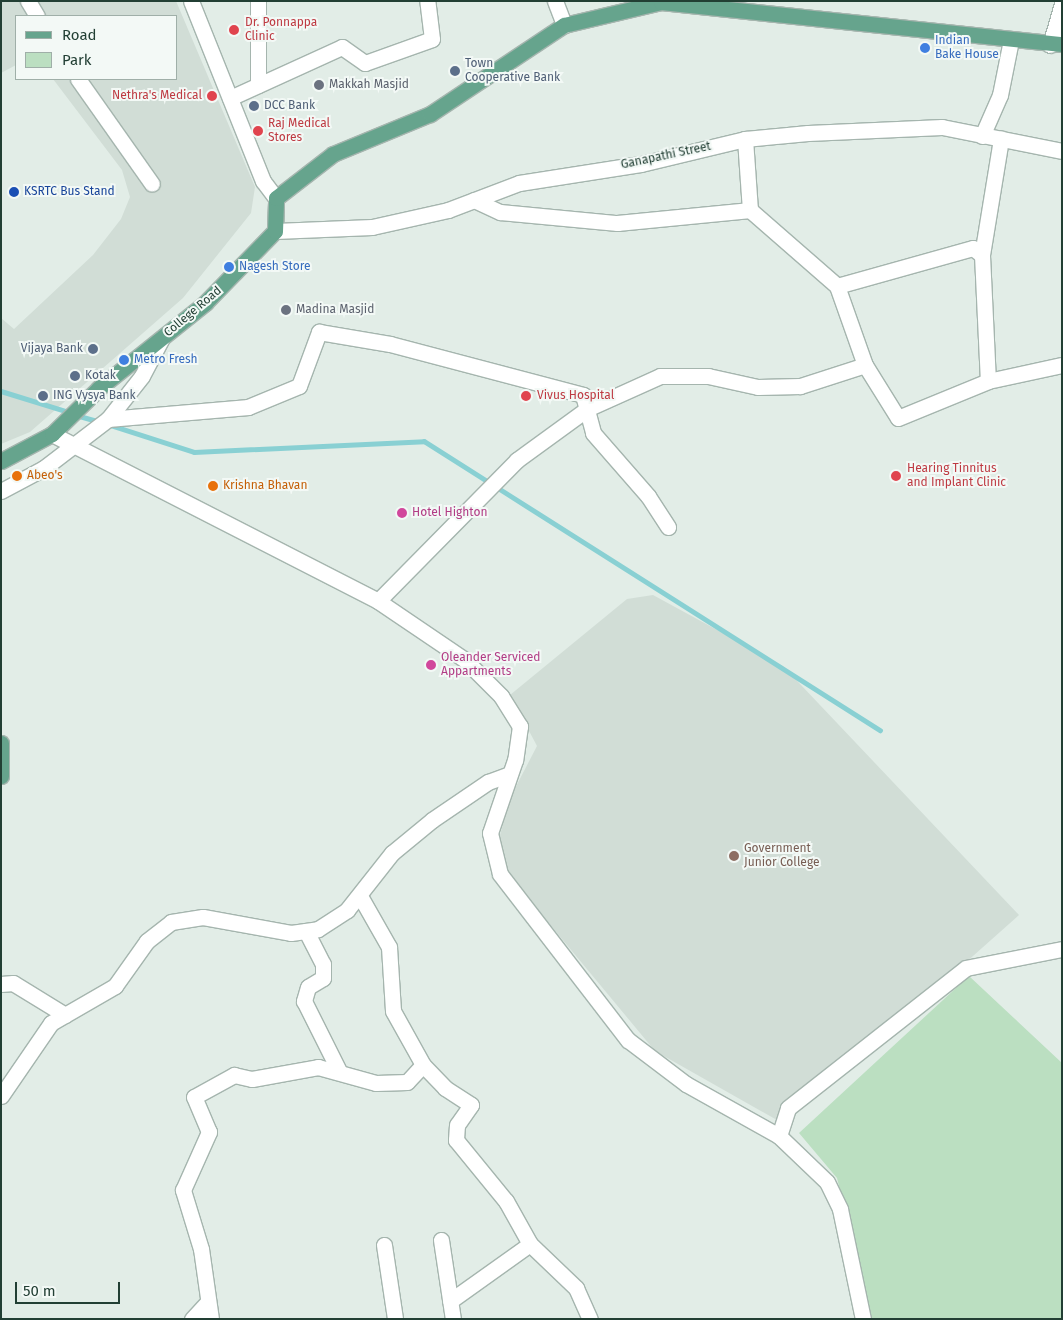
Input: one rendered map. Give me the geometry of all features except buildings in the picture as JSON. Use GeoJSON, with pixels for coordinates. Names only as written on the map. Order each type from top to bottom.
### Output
{"type":"FeatureCollection","features":[{"type":"Feature","properties":{"kind":"main road"},"geometry":{"type":"LineString","coordinates":[[275,232],[276,198],[333,154],[430,114],[564,25],[661,2],[748,5],[1011,40],[1056,44]]}},
{"type":"Feature","properties":{"kind":"main road","name":"College Road"},"geometry":{"type":"LineString","coordinates":[[1,461],[52,434],[248,263],[275,232]]}},
{"type":"Feature","properties":{"kind":"main road"},"geometry":{"type":"LineString","coordinates":[[1,743],[1,776]]}},
{"type":"Feature","properties":{"kind":"street"},"geometry":{"type":"LineString","coordinates":[[28,1],[36,15]]}},
{"type":"Feature","properties":{"kind":"street"},"geometry":{"type":"LineString","coordinates":[[191,1],[263,181],[276,198]]}},
{"type":"Feature","properties":{"kind":"street"},"geometry":{"type":"LineString","coordinates":[[258,1],[258,85]]}},
{"type":"Feature","properties":{"kind":"street"},"geometry":{"type":"LineString","coordinates":[[230,98],[342,47],[365,63],[432,39],[427,1]]}},
{"type":"Feature","properties":{"kind":"street"},"geometry":{"type":"LineString","coordinates":[[555,1],[564,25]]}},
{"type":"Feature","properties":{"kind":"street"},"geometry":{"type":"LineString","coordinates":[[1056,44],[1062,4]]}},
{"type":"Feature","properties":{"kind":"street"},"geometry":{"type":"LineString","coordinates":[[982,136],[1000,95],[1011,40]]}},
{"type":"Feature","properties":{"kind":"street"},"geometry":{"type":"LineString","coordinates":[[79,80],[152,184]]}},
{"type":"Feature","properties":{"kind":"street","name":"Ganapathi Street"},"geometry":{"type":"LineString","coordinates":[[275,232],[372,227],[474,200],[519,183],[641,164],[746,139],[942,127],[1062,152]]}},
{"type":"Feature","properties":{"kind":"street"},"geometry":{"type":"LineString","coordinates":[[746,139],[750,210],[837,286],[865,365],[898,418],[988,381],[1062,365]]}},
{"type":"Feature","properties":{"kind":"street"},"geometry":{"type":"LineString","coordinates":[[988,381],[982,255],[1001,139]]}},
{"type":"Feature","properties":{"kind":"street"},"geometry":{"type":"LineString","coordinates":[[474,200],[500,212],[617,223],[750,210]]}},
{"type":"Feature","properties":{"kind":"street"},"geometry":{"type":"LineString","coordinates":[[837,286],[973,248],[982,255]]}},
{"type":"Feature","properties":{"kind":"street"},"geometry":{"type":"LineString","coordinates":[[108,419],[248,407],[299,386],[319,332],[390,344],[582,395],[593,433],[648,496],[668,527]]}},
{"type":"Feature","properties":{"kind":"street"},"geometry":{"type":"LineString","coordinates":[[1,491],[44,468],[108,419],[142,376],[162,338]]}},
{"type":"Feature","properties":{"kind":"street"},"geometry":{"type":"LineString","coordinates":[[378,601],[517,460],[587,408],[660,376],[708,376],[758,387],[800,386],[865,365]]}},
{"type":"Feature","properties":{"kind":"street"},"geometry":{"type":"LineString","coordinates":[[52,434],[378,601],[465,660],[501,696],[520,726],[510,774],[490,833],[500,874],[628,1040],[686,1084],[780,1136],[828,1182],[840,1209],[863,1319]]}},
{"type":"Feature","properties":{"kind":"street"},"geometry":{"type":"LineString","coordinates":[[1,1096],[28,1051],[51,1022],[115,986],[147,941],[171,922],[203,917],[291,933],[306,931],[325,924],[360,896],[392,853],[432,820],[488,782],[510,774]]}},
{"type":"Feature","properties":{"kind":"street"},"geometry":{"type":"LineString","coordinates":[[360,896],[389,947],[393,1012],[423,1064],[445,1088],[471,1105],[457,1125],[456,1140],[506,1201],[530,1244],[576,1288],[590,1319]]}},
{"type":"Feature","properties":{"kind":"street"},"geometry":{"type":"LineString","coordinates":[[306,931],[323,964],[323,978],[308,987],[304,1001],[339,1072]]}},
{"type":"Feature","properties":{"kind":"street"},"geometry":{"type":"LineString","coordinates":[[780,1136],[788,1108],[966,968],[1062,950]]}},
{"type":"Feature","properties":{"kind":"street"},"geometry":{"type":"LineString","coordinates":[[1,984],[13,983],[65,1015]]}},
{"type":"Feature","properties":{"kind":"street"},"geometry":{"type":"LineString","coordinates":[[210,1319],[202,1249],[183,1190],[209,1132],[194,1097],[234,1075],[252,1079],[318,1067],[376,1083],[407,1082],[423,1064]]}},
{"type":"Feature","properties":{"kind":"street"},"geometry":{"type":"LineString","coordinates":[[441,1240],[453,1319]]}},
{"type":"Feature","properties":{"kind":"street"},"geometry":{"type":"LineString","coordinates":[[450,1301],[530,1244]]}},
{"type":"Feature","properties":{"kind":"street"},"geometry":{"type":"LineString","coordinates":[[384,1245],[395,1319]]}},
{"type":"Feature","properties":{"kind":"street"},"geometry":{"type":"LineString","coordinates":[[192,1319],[208,1302]]}},
{"type":"Feature","properties":{"kind":"shaded area"},"geometry":{"type":"Polygon","coordinates":[[[1,1],[176,1],[255,187],[251,213],[183,298],[30,432],[1,444],[1,318],[14,329],[93,255],[121,219],[130,197],[122,170],[54,80],[178,80],[178,15],[15,15],[15,66],[1,73],[1,1]]]}},
{"type":"Feature","properties":{"kind":"shaded area","name":"Government Junior College"},"geometry":{"type":"Polygon","coordinates":[[[653,595],[783,666],[1019,915],[784,1124],[655,1051],[508,874],[499,839],[510,798],[537,746],[510,695],[627,599],[653,595]]]}},
{"type":"Feature","properties":{"kind":"green space"},"geometry":{"type":"Polygon","coordinates":[[[969,976],[1062,1063],[1062,1319],[872,1319],[837,1178],[799,1133],[969,976]]]}},
{"type":"Feature","properties":{"kind":"waterway"},"geometry":{"type":"LineString","coordinates":[[1,391],[69,412]]}},
{"type":"Feature","properties":{"kind":"waterway"},"geometry":{"type":"LineString","coordinates":[[76,415],[100,422]]}},
{"type":"Feature","properties":{"kind":"waterway"},"geometry":{"type":"LineString","coordinates":[[107,424],[194,452],[424,441],[880,730]]}},
{"type":"Feature","properties":{"kind":"place","name":"Dr. Ponnappa Clinic"},"geometry":{"type":"Point","coordinates":[234,30]}},
{"type":"Feature","properties":{"kind":"place","name":"Indian Bake House"},"geometry":{"type":"Point","coordinates":[925,48]}},
{"type":"Feature","properties":{"kind":"place","name":"Town Cooperative Bank"},"geometry":{"type":"Point","coordinates":[455,71]}},
{"type":"Feature","properties":{"kind":"place","name":"Makkah Masjid"},"geometry":{"type":"Point","coordinates":[319,85]}},
{"type":"Feature","properties":{"kind":"place","name":"Nethra's Medical"},"geometry":{"type":"Point","coordinates":[212,96]}},
{"type":"Feature","properties":{"kind":"place","name":"DCC Bank"},"geometry":{"type":"Point","coordinates":[254,106]}},
{"type":"Feature","properties":{"kind":"place","name":"Raj Medical Stores"},"geometry":{"type":"Point","coordinates":[258,131]}},
{"type":"Feature","properties":{"kind":"place","name":"KSRTC Bus Stand"},"geometry":{"type":"Point","coordinates":[14,192]}},
{"type":"Feature","properties":{"kind":"place","name":"Nagesh Store"},"geometry":{"type":"Point","coordinates":[229,267]}},
{"type":"Feature","properties":{"kind":"place","name":"Madina Masjid"},"geometry":{"type":"Point","coordinates":[286,310]}},
{"type":"Feature","properties":{"kind":"place","name":"Vijaya Bank"},"geometry":{"type":"Point","coordinates":[93,349]}},
{"type":"Feature","properties":{"kind":"place","name":"Metro Fresh"},"geometry":{"type":"Point","coordinates":[124,360]}},
{"type":"Feature","properties":{"kind":"place","name":"Kotak"},"geometry":{"type":"Point","coordinates":[75,376]}},
{"type":"Feature","properties":{"kind":"place","name":"ING Vysya Bank"},"geometry":{"type":"Point","coordinates":[43,396]}},
{"type":"Feature","properties":{"kind":"place","name":"Vivus Hospital"},"geometry":{"type":"Point","coordinates":[526,396]}},
{"type":"Feature","properties":{"kind":"place","name":"Abeo's"},"geometry":{"type":"Point","coordinates":[17,476]}},
{"type":"Feature","properties":{"kind":"place","name":"Hearing Tinnitus and Implant Clinic"},"geometry":{"type":"Point","coordinates":[896,476]}},
{"type":"Feature","properties":{"kind":"place","name":"Krishna Bhavan"},"geometry":{"type":"Point","coordinates":[213,486]}},
{"type":"Feature","properties":{"kind":"place","name":"Hotel Highton"},"geometry":{"type":"Point","coordinates":[402,513]}},
{"type":"Feature","properties":{"kind":"place","name":"Oleander Serviced Appartments"},"geometry":{"type":"Point","coordinates":[431,665]}},
{"type":"Feature","properties":{"kind":"place","name":"Government Junior College"},"geometry":{"type":"Point","coordinates":[734,856]}}]}
